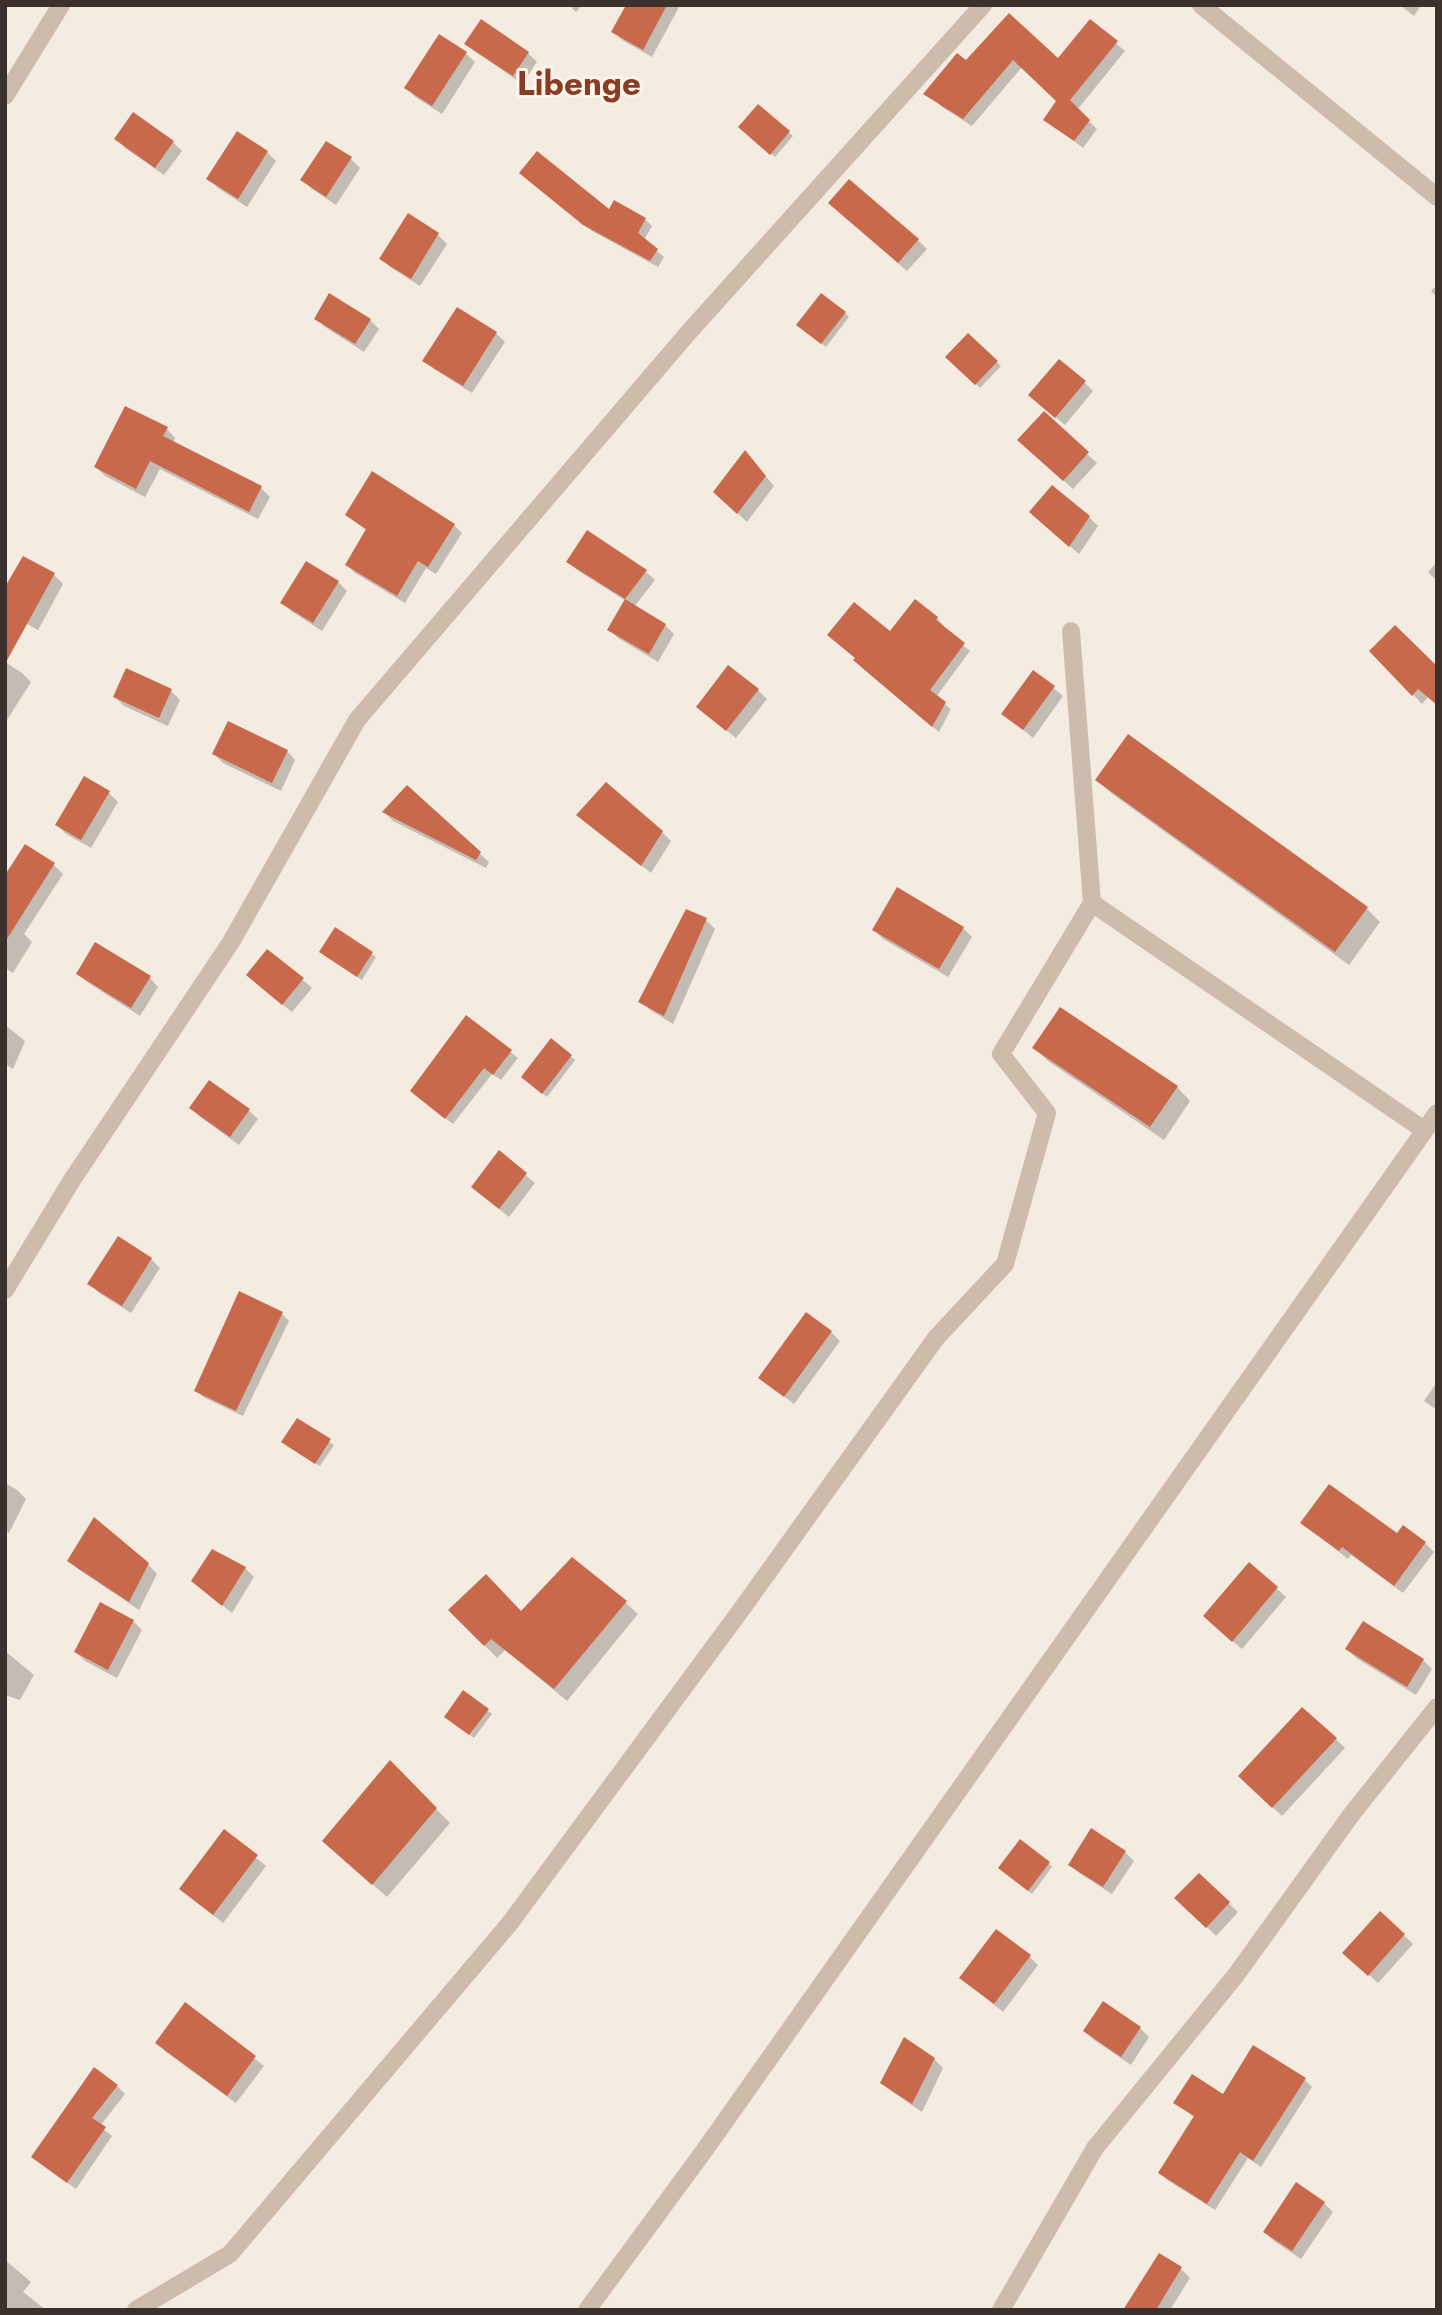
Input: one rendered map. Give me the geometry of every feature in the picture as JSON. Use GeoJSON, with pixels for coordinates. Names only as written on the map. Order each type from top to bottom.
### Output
{"type":"FeatureCollection","features":[{"type":"Feature","properties":{"kind":"street"},"geometry":{"type":"LineString","coordinates":[[5,96],[61,5]]}},
{"type":"Feature","properties":{"kind":"street"},"geometry":{"type":"LineString","coordinates":[[5,1290],[72,1180],[231,942],[357,720],[688,333],[983,5]]}},
{"type":"Feature","properties":{"kind":"street"},"geometry":{"type":"LineString","coordinates":[[1201,5],[1437,197]]}},
{"type":"Feature","properties":{"kind":"street"},"geometry":{"type":"LineString","coordinates":[[136,2310],[230,2254],[510,1923],[741,1610],[936,1338],[1005,1264],[1046,1113],[1001,1054],[1092,903],[1070,631]]}},
{"type":"Feature","properties":{"kind":"street"},"geometry":{"type":"LineString","coordinates":[[1092,903],[1424,1130]]}},
{"type":"Feature","properties":{"kind":"street"},"geometry":{"type":"LineString","coordinates":[[587,2310],[712,2140],[1437,1114]]}},
{"type":"Feature","properties":{"kind":"street"},"geometry":{"type":"LineString","coordinates":[[1001,2310],[1095,2148],[1236,1975],[1351,1815],[1437,1707]]}},
{"type":"Feature","properties":{"kind":"building"},"geometry":{"type":"Polygon","coordinates":[[[626,5],[667,5],[643,50],[611,32],[626,5]]]}},
{"type":"Feature","properties":{"kind":"building"},"geometry":{"type":"Polygon","coordinates":[[[1009,13],[1058,58],[1090,19],[1118,41],[1070,100],[1090,120],[1074,141],[1043,120],[1056,101],[1013,60],[963,119],[923,94],[957,53],[966,60],[1009,13]]]}},
{"type":"Feature","properties":{"kind":"building"},"geometry":{"type":"Polygon","coordinates":[[[481,19],[529,52],[513,76],[464,44],[481,19]]]}},
{"type":"Feature","properties":{"kind":"building"},"geometry":{"type":"Polygon","coordinates":[[[439,34],[467,52],[432,106],[404,88],[439,34]]]}},
{"type":"Feature","properties":{"kind":"building"},"geometry":{"type":"Polygon","coordinates":[[[758,104],[790,131],[770,155],[738,127],[758,104]]]}},
{"type":"Feature","properties":{"kind":"building"},"geometry":{"type":"Polygon","coordinates":[[[133,112],[174,141],[155,168],[114,139],[133,112]]]}},
{"type":"Feature","properties":{"kind":"building"},"geometry":{"type":"Polygon","coordinates":[[[237,131],[268,151],[238,199],[206,179],[237,131]]]}},
{"type":"Feature","properties":{"kind":"building"},"geometry":{"type":"Polygon","coordinates":[[[326,141],[352,157],[326,197],[300,180],[326,141]]]}},
{"type":"Feature","properties":{"kind":"building"},"geometry":{"type":"Polygon","coordinates":[[[537,151],[609,209],[614,200],[646,218],[638,233],[658,249],[650,261],[583,225],[519,173],[537,151]]]}},
{"type":"Feature","properties":{"kind":"building"},"geometry":{"type":"Polygon","coordinates":[[[849,179],[919,239],[898,263],[828,203],[849,179]]]}},
{"type":"Feature","properties":{"kind":"building"},"geometry":{"type":"Polygon","coordinates":[[[408,213],[439,233],[411,279],[379,259],[408,213]]]}},
{"type":"Feature","properties":{"kind":"building"},"geometry":{"type":"Polygon","coordinates":[[[329,293],[371,319],[355,344],[314,319],[329,293]]]}},
{"type":"Feature","properties":{"kind":"building"},"geometry":{"type":"Polygon","coordinates":[[[821,293],[846,312],[821,344],[796,325],[821,293]]]}},
{"type":"Feature","properties":{"kind":"building"},"geometry":{"type":"Polygon","coordinates":[[[457,307],[497,332],[463,386],[422,361],[457,307]]]}},
{"type":"Feature","properties":{"kind":"building"},"geometry":{"type":"Polygon","coordinates":[[[968,333],[998,361],[975,385],[945,357],[968,333]]]}},
{"type":"Feature","properties":{"kind":"building"},"geometry":{"type":"Polygon","coordinates":[[[1059,359],[1086,381],[1055,418],[1028,395],[1059,359]]]}},
{"type":"Feature","properties":{"kind":"building"},"geometry":{"type":"Polygon","coordinates":[[[125,406],[168,427],[163,436],[262,486],[249,512],[150,461],[136,489],[94,467],[125,406]]]}},
{"type":"Feature","properties":{"kind":"building"},"geometry":{"type":"Polygon","coordinates":[[[1044,411],[1089,452],[1063,481],[1017,440],[1044,411]]]}},
{"type":"Feature","properties":{"kind":"building"},"geometry":{"type":"Polygon","coordinates":[[[745,450],[766,476],[737,514],[713,492],[745,450]]]}},
{"type":"Feature","properties":{"kind":"building"},"geometry":{"type":"Polygon","coordinates":[[[372,471],[455,524],[428,567],[418,561],[397,596],[345,565],[366,529],[345,515],[372,471]]]}},
{"type":"Feature","properties":{"kind":"building"},"geometry":{"type":"Polygon","coordinates":[[[1052,485],[1090,516],[1069,547],[1029,512],[1052,485]]]}},
{"type":"Feature","properties":{"kind":"building"},"geometry":{"type":"Polygon","coordinates":[[[587,530],[647,570],[625,599],[566,562],[587,530]]]}},
{"type":"Feature","properties":{"kind":"building"},"geometry":{"type":"Polygon","coordinates":[[[23,556],[55,573],[5,664],[5,587],[23,556]]]}},
{"type":"Feature","properties":{"kind":"building"},"geometry":{"type":"Polygon","coordinates":[[[306,561],[339,581],[313,623],[280,603],[306,561]]]}},
{"type":"Feature","properties":{"kind":"building"},"geometry":{"type":"Polygon","coordinates":[[[625,599],[666,624],[649,654],[607,630],[625,599]]]}},
{"type":"Feature","properties":{"kind":"building"},"geometry":{"type":"Polygon","coordinates":[[[915,599],[965,643],[930,690],[946,702],[932,727],[827,635],[854,602],[890,631],[915,599]]]}},
{"type":"Feature","properties":{"kind":"building"},"geometry":{"type":"Polygon","coordinates":[[[1395,625],[1437,666],[1437,705],[1418,689],[1412,696],[1369,651],[1395,625]]]}},
{"type":"Feature","properties":{"kind":"building"},"geometry":{"type":"Polygon","coordinates":[[[728,665],[759,689],[726,731],[696,707],[728,665]]]}},
{"type":"Feature","properties":{"kind":"building"},"geometry":{"type":"Polygon","coordinates":[[[126,668],[172,689],[159,718],[113,697],[126,668]]]}},
{"type":"Feature","properties":{"kind":"building"},"geometry":{"type":"Polygon","coordinates":[[[1033,670],[1055,686],[1023,730],[1001,714],[1033,670]]]}},
{"type":"Feature","properties":{"kind":"building"},"geometry":{"type":"Polygon","coordinates":[[[228,721],[288,750],[272,783],[212,754],[228,721]]]}},
{"type":"Feature","properties":{"kind":"building"},"geometry":{"type":"Polygon","coordinates":[[[1128,734],[1368,907],[1335,952],[1095,780],[1128,734]]]}},
{"type":"Feature","properties":{"kind":"building"},"geometry":{"type":"Polygon","coordinates":[[[84,776],[110,791],[81,840],[55,825],[84,776]]]}},
{"type":"Feature","properties":{"kind":"building"},"geometry":{"type":"Polygon","coordinates":[[[606,782],[663,831],[641,866],[576,815],[606,782]]]}},
{"type":"Feature","properties":{"kind":"building"},"geometry":{"type":"Polygon","coordinates":[[[407,785],[481,852],[476,860],[382,812],[407,785]]]}},
{"type":"Feature","properties":{"kind":"building"},"geometry":{"type":"Polygon","coordinates":[[[25,844],[55,863],[5,942],[5,875],[25,844]]]}},
{"type":"Feature","properties":{"kind":"building"},"geometry":{"type":"Polygon","coordinates":[[[897,887],[964,927],[939,969],[872,930],[897,887]]]}},
{"type":"Feature","properties":{"kind":"building"},"geometry":{"type":"Polygon","coordinates":[[[686,909],[707,918],[664,1016],[638,1002],[686,909]]]}},
{"type":"Feature","properties":{"kind":"building"},"geometry":{"type":"Polygon","coordinates":[[[335,927],[373,952],[357,977],[319,952],[335,927]]]}},
{"type":"Feature","properties":{"kind":"building"},"geometry":{"type":"Polygon","coordinates":[[[95,942],[151,976],[131,1008],[76,974],[95,942]]]}},
{"type":"Feature","properties":{"kind":"building"},"geometry":{"type":"Polygon","coordinates":[[[267,949],[304,978],[282,1005],[246,975],[267,949]]]}},
{"type":"Feature","properties":{"kind":"building"},"geometry":{"type":"Polygon","coordinates":[[[1060,1007],[1178,1086],[1150,1127],[1032,1048],[1060,1007]]]}},
{"type":"Feature","properties":{"kind":"building"},"geometry":{"type":"Polygon","coordinates":[[[466,1015],[512,1050],[493,1075],[484,1068],[445,1119],[410,1091],[466,1015]]]}},
{"type":"Feature","properties":{"kind":"building"},"geometry":{"type":"Polygon","coordinates":[[[551,1038],[572,1055],[542,1094],[521,1077],[551,1038]]]}},
{"type":"Feature","properties":{"kind":"building"},"geometry":{"type":"Polygon","coordinates":[[[209,1080],[250,1109],[230,1137],[189,1108],[209,1080]]]}},
{"type":"Feature","properties":{"kind":"building"},"geometry":{"type":"Polygon","coordinates":[[[499,1150],[527,1173],[499,1209],[471,1187],[499,1150]]]}},
{"type":"Feature","properties":{"kind":"building"},"geometry":{"type":"Polygon","coordinates":[[[118,1236],[152,1258],[122,1306],[87,1284],[118,1236]]]}},
{"type":"Feature","properties":{"kind":"building"},"geometry":{"type":"Polygon","coordinates":[[[239,1291],[283,1312],[236,1411],[194,1391],[239,1291]]]}},
{"type":"Feature","properties":{"kind":"building"},"geometry":{"type":"Polygon","coordinates":[[[806,1312],[832,1331],[784,1397],[758,1378],[806,1312]]]}},
{"type":"Feature","properties":{"kind":"building"},"geometry":{"type":"Polygon","coordinates":[[[297,1418],[331,1439],[315,1464],[281,1442],[297,1418]]]}},
{"type":"Feature","properties":{"kind":"building"},"geometry":{"type":"Polygon","coordinates":[[[1329,1484],[1397,1533],[1403,1525],[1426,1542],[1394,1586],[1342,1547],[1339,1551],[1300,1523],[1329,1484]]]}},
{"type":"Feature","properties":{"kind":"building"},"geometry":{"type":"Polygon","coordinates":[[[94,1517],[149,1563],[129,1602],[67,1561],[94,1517]]]}},
{"type":"Feature","properties":{"kind":"building"},"geometry":{"type":"Polygon","coordinates":[[[212,1549],[246,1567],[222,1606],[191,1581],[212,1549]]]}},
{"type":"Feature","properties":{"kind":"building"},"geometry":{"type":"Polygon","coordinates":[[[572,1557],[627,1601],[554,1689],[491,1639],[484,1646],[448,1610],[486,1574],[521,1611],[572,1557]]]}},
{"type":"Feature","properties":{"kind":"building"},"geometry":{"type":"Polygon","coordinates":[[[1249,1562],[1278,1587],[1232,1642],[1203,1616],[1249,1562]]]}},
{"type":"Feature","properties":{"kind":"building"},"geometry":{"type":"Polygon","coordinates":[[[100,1602],[134,1620],[108,1670],[74,1652],[100,1602]]]}},
{"type":"Feature","properties":{"kind":"building"},"geometry":{"type":"Polygon","coordinates":[[[1363,1621],[1424,1659],[1407,1687],[1345,1649],[1363,1621]]]}},
{"type":"Feature","properties":{"kind":"building"},"geometry":{"type":"Polygon","coordinates":[[[463,1690],[489,1709],[469,1735],[444,1717],[463,1690]]]}},
{"type":"Feature","properties":{"kind":"building"},"geometry":{"type":"Polygon","coordinates":[[[1302,1707],[1337,1738],[1272,1808],[1238,1776],[1302,1707]]]}},
{"type":"Feature","properties":{"kind":"building"},"geometry":{"type":"Polygon","coordinates":[[[390,1760],[437,1808],[372,1885],[322,1841],[390,1760]]]}},
{"type":"Feature","properties":{"kind":"building"},"geometry":{"type":"Polygon","coordinates":[[[1091,1828],[1126,1851],[1103,1887],[1068,1865],[1091,1828]]]}},
{"type":"Feature","properties":{"kind":"building"},"geometry":{"type":"Polygon","coordinates":[[[224,1829],[258,1855],[213,1915],[179,1889],[224,1829]]]}},
{"type":"Feature","properties":{"kind":"building"},"geometry":{"type":"Polygon","coordinates":[[[1020,1839],[1050,1862],[1028,1891],[998,1868],[1020,1839]]]}},
{"type":"Feature","properties":{"kind":"building"},"geometry":{"type":"Polygon","coordinates":[[[1199,1873],[1230,1902],[1206,1928],[1174,1898],[1199,1873]]]}},
{"type":"Feature","properties":{"kind":"building"},"geometry":{"type":"Polygon","coordinates":[[[1380,1911],[1405,1934],[1368,1976],[1342,1953],[1380,1911]]]}},
{"type":"Feature","properties":{"kind":"building"},"geometry":{"type":"Polygon","coordinates":[[[996,1929],[1031,1955],[994,2004],[959,1978],[996,1929]]]}},
{"type":"Feature","properties":{"kind":"building"},"geometry":{"type":"Polygon","coordinates":[[[1103,2001],[1141,2027],[1121,2057],[1083,2031],[1103,2001]]]}},
{"type":"Feature","properties":{"kind":"building"},"geometry":{"type":"Polygon","coordinates":[[[185,2002],[256,2056],[227,2096],[155,2043],[185,2002]]]}},
{"type":"Feature","properties":{"kind":"building"},"geometry":{"type":"Polygon","coordinates":[[[904,2037],[935,2058],[912,2104],[880,2083],[904,2037]]]}},
{"type":"Feature","properties":{"kind":"building"},"geometry":{"type":"Polygon","coordinates":[[[1253,2045],[1306,2078],[1253,2161],[1240,2152],[1207,2204],[1158,2173],[1194,2116],[1173,2103],[1192,2074],[1223,2094],[1253,2045]]]}},
{"type":"Feature","properties":{"kind":"building"},"geometry":{"type":"Polygon","coordinates":[[[94,2067],[118,2085],[92,2118],[106,2127],[67,2183],[31,2157],[94,2067]]]}},
{"type":"Feature","properties":{"kind":"building"},"geometry":{"type":"Polygon","coordinates":[[[1296,2182],[1325,2202],[1292,2251],[1263,2232],[1296,2182]]]}},
{"type":"Feature","properties":{"kind":"building"},"geometry":{"type":"Polygon","coordinates":[[[1159,2253],[1182,2267],[1156,2310],[1123,2310],[1159,2253]]]}},
{"type":"Feature","properties":{"kind":"district","name":"Libenge"},"geometry":{"type":"Point","coordinates":[579,87]}}]}
